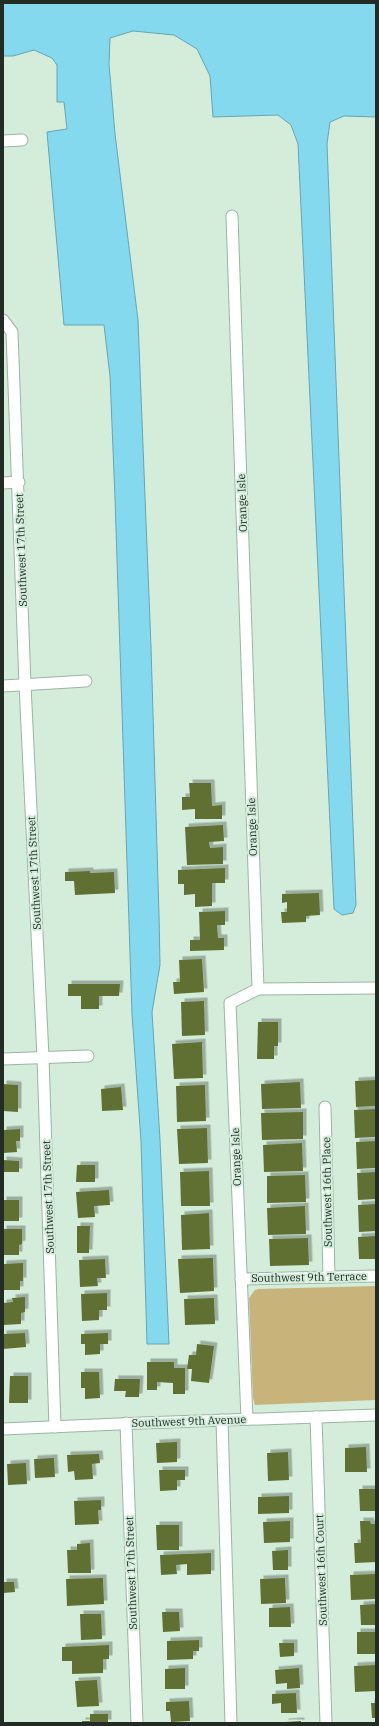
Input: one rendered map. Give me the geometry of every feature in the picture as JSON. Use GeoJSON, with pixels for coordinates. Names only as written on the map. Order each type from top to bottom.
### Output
{"type":"FeatureCollection","features":[{"type":"Feature","properties":{"kind":"street"},"geometry":{"type":"LineString","coordinates":[[3,141],[22,140]]}},
{"type":"Feature","properties":{"kind":"street","name":"Orange Isle"},"geometry":{"type":"LineString","coordinates":[[232,216],[258,989],[230,1002],[247,1420]]}},
{"type":"Feature","properties":{"kind":"street","name":"Southwest 17th Street"},"geometry":{"type":"LineString","coordinates":[[4,321],[12,332],[43,1056],[56,1427]]}},
{"type":"Feature","properties":{"kind":"street"},"geometry":{"type":"LineString","coordinates":[[3,483],[19,482]]}},
{"type":"Feature","properties":{"kind":"street"},"geometry":{"type":"LineString","coordinates":[[3,686],[86,681]]}},
{"type":"Feature","properties":{"kind":"street"},"geometry":{"type":"LineString","coordinates":[[258,989],[376,988]]}},
{"type":"Feature","properties":{"kind":"street"},"geometry":{"type":"LineString","coordinates":[[3,1059],[43,1056],[88,1056]]}},
{"type":"Feature","properties":{"kind":"street","name":"Southwest 16th Place"},"geometry":{"type":"LineString","coordinates":[[326,1106],[329,1277]]}},
{"type":"Feature","properties":{"kind":"street","name":"Southwest 9th Terrace"},"geometry":{"type":"LineString","coordinates":[[241,1279],[376,1276]]}},
{"type":"Feature","properties":{"kind":"street","name":"Southwest 9th Avenue"},"geometry":{"type":"LineString","coordinates":[[3,1429],[376,1415]]}},
{"type":"Feature","properties":{"kind":"street","name":"Southwest 16th Court"},"geometry":{"type":"LineString","coordinates":[[316,1417],[326,1723]]}},
{"type":"Feature","properties":{"kind":"street"},"geometry":{"type":"LineString","coordinates":[[222,1420],[232,1723]]}},
{"type":"Feature","properties":{"kind":"street","name":"Southwest 17th Street"},"geometry":{"type":"LineString","coordinates":[[126,1424],[137,1723]]}},
{"type":"Feature","properties":{"kind":"shaded area"},"geometry":{"type":"Polygon","coordinates":[[[376,1286],[376,1400],[255,1405],[253,1398],[249,1298],[255,1290],[376,1286]]]}},
{"type":"Feature","properties":{"kind":"water"},"geometry":{"type":"Polygon","coordinates":[[[3,3],[376,3],[376,117],[344,116],[330,122],[327,144],[356,905],[353,913],[342,915],[334,909],[298,144],[291,125],[278,115],[213,117],[210,76],[197,49],[174,35],[133,31],[110,38],[109,64],[115,134],[138,320],[151,647],[159,915],[160,965],[152,1012],[160,1140],[169,1344],[147,1344],[141,1141],[132,1014],[110,376],[104,325],[64,325],[47,132],[67,129],[64,102],[57,102],[57,65],[52,58],[34,50],[13,56],[3,56],[3,3]]]}},
{"type":"Feature","properties":{"kind":"building"},"geometry":{"type":"Polygon","coordinates":[[[189,783],[211,783],[212,806],[222,805],[222,819],[195,819],[195,809],[182,810],[182,797],[190,797],[189,783]]]}},
{"type":"Feature","properties":{"kind":"building"},"geometry":{"type":"Polygon","coordinates":[[[223,825],[224,841],[209,842],[210,848],[223,847],[223,864],[187,865],[185,827],[223,825]]]}},
{"type":"Feature","properties":{"kind":"building"},"geometry":{"type":"Polygon","coordinates":[[[225,868],[225,883],[212,883],[212,906],[195,907],[195,894],[184,895],[184,884],[178,884],[178,870],[225,868]]]}},
{"type":"Feature","properties":{"kind":"building"},"geometry":{"type":"Polygon","coordinates":[[[90,871],[90,873],[114,872],[115,893],[75,895],[74,881],[65,881],[65,872],[90,871]]]}},
{"type":"Feature","properties":{"kind":"building"},"geometry":{"type":"Polygon","coordinates":[[[319,893],[320,915],[306,916],[306,922],[282,923],[281,912],[287,912],[287,902],[282,903],[282,894],[319,893]]]}},
{"type":"Feature","properties":{"kind":"building"},"geometry":{"type":"Polygon","coordinates":[[[225,911],[225,925],[217,925],[218,938],[224,938],[224,950],[190,951],[190,940],[200,940],[199,912],[225,911]]]}},
{"type":"Feature","properties":{"kind":"building"},"geometry":{"type":"Polygon","coordinates":[[[202,959],[204,992],[174,994],[173,982],[180,982],[179,960],[202,959]]]}},
{"type":"Feature","properties":{"kind":"building"},"geometry":{"type":"Polygon","coordinates":[[[68,984],[120,984],[119,996],[99,996],[99,1009],[81,1009],[81,996],[68,996],[68,984]]]}},
{"type":"Feature","properties":{"kind":"building"},"geometry":{"type":"Polygon","coordinates":[[[204,1001],[205,1035],[182,1036],[181,1002],[204,1001]]]}},
{"type":"Feature","properties":{"kind":"building"},"geometry":{"type":"Polygon","coordinates":[[[258,1022],[278,1022],[278,1046],[274,1046],[274,1059],[257,1059],[258,1022]]]}},
{"type":"Feature","properties":{"kind":"building"},"geometry":{"type":"Polygon","coordinates":[[[202,1042],[203,1078],[174,1079],[172,1044],[202,1042]]]}},
{"type":"Feature","properties":{"kind":"building"},"geometry":{"type":"Polygon","coordinates":[[[376,1080],[376,1106],[356,1107],[355,1081],[376,1080]]]}},
{"type":"Feature","properties":{"kind":"building"},"geometry":{"type":"Polygon","coordinates":[[[300,1082],[301,1108],[262,1109],[261,1084],[300,1082]]]}},
{"type":"Feature","properties":{"kind":"building"},"geometry":{"type":"Polygon","coordinates":[[[3,1084],[18,1085],[18,1112],[3,1111],[3,1084]]]}},
{"type":"Feature","properties":{"kind":"building"},"geometry":{"type":"Polygon","coordinates":[[[205,1085],[206,1121],[177,1122],[176,1086],[205,1085]]]}},
{"type":"Feature","properties":{"kind":"building"},"geometry":{"type":"Polygon","coordinates":[[[121,1087],[123,1110],[102,1111],[101,1089],[121,1087]]]}},
{"type":"Feature","properties":{"kind":"building"},"geometry":{"type":"Polygon","coordinates":[[[376,1109],[376,1137],[355,1138],[354,1110],[376,1109]]]}},
{"type":"Feature","properties":{"kind":"building"},"geometry":{"type":"Polygon","coordinates":[[[303,1112],[303,1139],[262,1140],[261,1113],[303,1112]]]}},
{"type":"Feature","properties":{"kind":"building"},"geometry":{"type":"Polygon","coordinates":[[[207,1128],[208,1163],[179,1164],[177,1129],[207,1128]]]}},
{"type":"Feature","properties":{"kind":"building"},"geometry":{"type":"Polygon","coordinates":[[[20,1129],[20,1141],[16,1141],[17,1152],[3,1153],[3,1130],[20,1129]]]}},
{"type":"Feature","properties":{"kind":"building"},"geometry":{"type":"Polygon","coordinates":[[[376,1141],[376,1168],[357,1169],[356,1142],[376,1141]]]}},
{"type":"Feature","properties":{"kind":"building"},"geometry":{"type":"Polygon","coordinates":[[[302,1143],[303,1171],[264,1172],[263,1145],[302,1143]]]}},
{"type":"Feature","properties":{"kind":"building"},"geometry":{"type":"Polygon","coordinates":[[[3,1160],[19,1161],[19,1172],[3,1172],[3,1160]]]}},
{"type":"Feature","properties":{"kind":"building"},"geometry":{"type":"Polygon","coordinates":[[[77,1165],[95,1165],[95,1182],[76,1182],[77,1165]]]}},
{"type":"Feature","properties":{"kind":"building"},"geometry":{"type":"Polygon","coordinates":[[[209,1171],[210,1206],[181,1206],[180,1172],[209,1171]]]}},
{"type":"Feature","properties":{"kind":"building"},"geometry":{"type":"Polygon","coordinates":[[[376,1172],[376,1199],[358,1200],[357,1173],[376,1172]]]}},
{"type":"Feature","properties":{"kind":"building"},"geometry":{"type":"Polygon","coordinates":[[[305,1175],[306,1202],[267,1203],[267,1176],[305,1175]]]}},
{"type":"Feature","properties":{"kind":"building"},"geometry":{"type":"Polygon","coordinates":[[[109,1190],[110,1205],[94,1206],[95,1217],[78,1218],[76,1192],[109,1190]]]}},
{"type":"Feature","properties":{"kind":"building"},"geometry":{"type":"Polygon","coordinates":[[[3,1200],[19,1200],[19,1221],[3,1221],[3,1200]]]}},
{"type":"Feature","properties":{"kind":"building"},"geometry":{"type":"Polygon","coordinates":[[[376,1204],[376,1231],[359,1232],[358,1205],[376,1204]]]}},
{"type":"Feature","properties":{"kind":"building"},"geometry":{"type":"Polygon","coordinates":[[[305,1206],[306,1234],[268,1235],[267,1208],[305,1206]]]}},
{"type":"Feature","properties":{"kind":"building"},"geometry":{"type":"Polygon","coordinates":[[[209,1213],[210,1249],[182,1250],[181,1215],[209,1213]]]}},
{"type":"Feature","properties":{"kind":"building"},"geometry":{"type":"Polygon","coordinates":[[[77,1226],[90,1226],[89,1253],[77,1253],[77,1226]]]}},
{"type":"Feature","properties":{"kind":"building"},"geometry":{"type":"Polygon","coordinates":[[[3,1229],[22,1229],[22,1244],[19,1245],[19,1255],[3,1255],[3,1229]]]}},
{"type":"Feature","properties":{"kind":"building"},"geometry":{"type":"Polygon","coordinates":[[[376,1236],[376,1259],[359,1259],[358,1237],[376,1236]]]}},
{"type":"Feature","properties":{"kind":"building"},"geometry":{"type":"Polygon","coordinates":[[[308,1238],[309,1265],[270,1266],[269,1239],[308,1238]]]}},
{"type":"Feature","properties":{"kind":"building"},"geometry":{"type":"Polygon","coordinates":[[[213,1258],[214,1291],[180,1293],[178,1259],[213,1258]]]}},
{"type":"Feature","properties":{"kind":"building"},"geometry":{"type":"Polygon","coordinates":[[[105,1259],[106,1278],[97,1278],[98,1286],[80,1287],[79,1260],[105,1259]]]}},
{"type":"Feature","properties":{"kind":"building"},"geometry":{"type":"Polygon","coordinates":[[[23,1263],[23,1281],[20,1281],[20,1290],[3,1290],[3,1264],[23,1263]]]}},
{"type":"Feature","properties":{"kind":"building"},"geometry":{"type":"Polygon","coordinates":[[[107,1293],[107,1310],[99,1310],[99,1320],[82,1321],[81,1294],[107,1293]]]}},
{"type":"Feature","properties":{"kind":"building"},"geometry":{"type":"Polygon","coordinates":[[[25,1297],[25,1312],[21,1313],[21,1324],[3,1325],[3,1303],[13,1302],[12,1298],[25,1297]]]}},
{"type":"Feature","properties":{"kind":"building"},"geometry":{"type":"Polygon","coordinates":[[[214,1298],[215,1324],[185,1325],[184,1299],[214,1298]]]}},
{"type":"Feature","properties":{"kind":"building"},"geometry":{"type":"Polygon","coordinates":[[[25,1333],[26,1347],[3,1349],[3,1334],[25,1333]]]}},
{"type":"Feature","properties":{"kind":"building"},"geometry":{"type":"Polygon","coordinates":[[[108,1333],[108,1344],[100,1344],[100,1354],[85,1355],[85,1344],[81,1344],[81,1334],[108,1333]]]}},
{"type":"Feature","properties":{"kind":"building"},"geometry":{"type":"Polygon","coordinates":[[[197,1344],[214,1346],[209,1383],[191,1381],[192,1369],[187,1369],[189,1355],[196,1355],[197,1344]]]}},
{"type":"Feature","properties":{"kind":"building"},"geometry":{"type":"Polygon","coordinates":[[[147,1362],[174,1362],[174,1368],[185,1368],[185,1394],[173,1394],[173,1383],[157,1382],[157,1390],[147,1390],[147,1362]]]}},
{"type":"Feature","properties":{"kind":"building"},"geometry":{"type":"Polygon","coordinates":[[[81,1372],[99,1372],[100,1398],[85,1399],[85,1388],[81,1388],[81,1372]]]}},
{"type":"Feature","properties":{"kind":"building"},"geometry":{"type":"Polygon","coordinates":[[[10,1376],[28,1376],[28,1403],[9,1403],[10,1376]]]}},
{"type":"Feature","properties":{"kind":"building"},"geometry":{"type":"Polygon","coordinates":[[[115,1379],[140,1379],[139,1397],[125,1397],[126,1391],[114,1391],[115,1379]]]}},
{"type":"Feature","properties":{"kind":"building"},"geometry":{"type":"Polygon","coordinates":[[[177,1442],[177,1462],[157,1463],[156,1443],[177,1442]]]}},
{"type":"Feature","properties":{"kind":"building"},"geometry":{"type":"Polygon","coordinates":[[[366,1447],[367,1472],[345,1472],[345,1448],[366,1447]]]}},
{"type":"Feature","properties":{"kind":"building"},"geometry":{"type":"Polygon","coordinates":[[[288,1452],[289,1480],[268,1481],[267,1453],[288,1452]]]}},
{"type":"Feature","properties":{"kind":"building"},"geometry":{"type":"Polygon","coordinates":[[[99,1454],[100,1463],[92,1464],[93,1479],[75,1480],[74,1471],[68,1472],[67,1455],[99,1454]]]}},
{"type":"Feature","properties":{"kind":"building"},"geometry":{"type":"Polygon","coordinates":[[[54,1458],[55,1477],[35,1478],[34,1459],[54,1458]]]}},
{"type":"Feature","properties":{"kind":"building"},"geometry":{"type":"Polygon","coordinates":[[[26,1463],[27,1484],[8,1485],[7,1464],[26,1463]]]}},
{"type":"Feature","properties":{"kind":"building"},"geometry":{"type":"Polygon","coordinates":[[[159,1470],[185,1470],[185,1480],[177,1480],[177,1490],[160,1491],[159,1470]]]}},
{"type":"Feature","properties":{"kind":"building"},"geometry":{"type":"Polygon","coordinates":[[[359,1489],[376,1489],[376,1511],[360,1511],[359,1489]]]}},
{"type":"Feature","properties":{"kind":"building"},"geometry":{"type":"Polygon","coordinates":[[[289,1496],[289,1513],[258,1514],[258,1497],[289,1496]]]}},
{"type":"Feature","properties":{"kind":"building"},"geometry":{"type":"Polygon","coordinates":[[[101,1500],[101,1510],[98,1510],[99,1524],[75,1525],[74,1501],[101,1500]]]}},
{"type":"Feature","properties":{"kind":"building"},"geometry":{"type":"Polygon","coordinates":[[[290,1521],[290,1542],[264,1543],[263,1522],[290,1521]]]}},
{"type":"Feature","properties":{"kind":"building"},"geometry":{"type":"Polygon","coordinates":[[[360,1521],[370,1521],[371,1524],[376,1524],[376,1562],[355,1563],[354,1543],[361,1543],[360,1521]]]}},
{"type":"Feature","properties":{"kind":"building"},"geometry":{"type":"Polygon","coordinates":[[[156,1525],[179,1525],[179,1550],[157,1550],[156,1525]]]}},
{"type":"Feature","properties":{"kind":"building"},"geometry":{"type":"Polygon","coordinates":[[[90,1543],[91,1573],[68,1573],[67,1550],[77,1550],[77,1544],[90,1543]]]}},
{"type":"Feature","properties":{"kind":"building"},"geometry":{"type":"Polygon","coordinates":[[[288,1550],[288,1570],[273,1570],[272,1551],[288,1550]]]}},
{"type":"Feature","properties":{"kind":"building"},"geometry":{"type":"Polygon","coordinates":[[[211,1553],[211,1574],[187,1575],[187,1564],[176,1565],[177,1574],[161,1575],[160,1555],[211,1553]]]}},
{"type":"Feature","properties":{"kind":"building"},"geometry":{"type":"Polygon","coordinates":[[[376,1574],[376,1599],[351,1600],[350,1575],[376,1574]]]}},
{"type":"Feature","properties":{"kind":"building"},"geometry":{"type":"Polygon","coordinates":[[[103,1578],[104,1604],[67,1606],[66,1579],[103,1578]]]}},
{"type":"Feature","properties":{"kind":"building"},"geometry":{"type":"Polygon","coordinates":[[[285,1578],[286,1603],[261,1604],[260,1579],[285,1578]]]}},
{"type":"Feature","properties":{"kind":"building"},"geometry":{"type":"Polygon","coordinates":[[[3,1582],[14,1582],[15,1592],[3,1593],[3,1582]]]}},
{"type":"Feature","properties":{"kind":"building"},"geometry":{"type":"Polygon","coordinates":[[[376,1604],[376,1625],[361,1625],[360,1605],[376,1604]]]}},
{"type":"Feature","properties":{"kind":"building"},"geometry":{"type":"Polygon","coordinates":[[[290,1607],[291,1627],[269,1627],[269,1608],[290,1607]]]}},
{"type":"Feature","properties":{"kind":"building"},"geometry":{"type":"Polygon","coordinates":[[[162,1612],[179,1612],[180,1631],[163,1632],[162,1612]]]}},
{"type":"Feature","properties":{"kind":"building"},"geometry":{"type":"Polygon","coordinates":[[[80,1614],[101,1614],[102,1639],[81,1640],[80,1614]]]}},
{"type":"Feature","properties":{"kind":"building"},"geometry":{"type":"Polygon","coordinates":[[[357,1632],[376,1632],[376,1654],[357,1654],[357,1632]]]}},
{"type":"Feature","properties":{"kind":"building"},"geometry":{"type":"Polygon","coordinates":[[[199,1640],[199,1651],[193,1651],[193,1659],[167,1660],[167,1641],[199,1640]]]}},
{"type":"Feature","properties":{"kind":"building"},"geometry":{"type":"Polygon","coordinates":[[[279,1643],[294,1643],[294,1656],[280,1657],[279,1643]]]}},
{"type":"Feature","properties":{"kind":"building"},"geometry":{"type":"Polygon","coordinates":[[[109,1645],[109,1659],[103,1659],[103,1673],[72,1674],[72,1661],[62,1661],[62,1647],[109,1645]]]}},
{"type":"Feature","properties":{"kind":"building"},"geometry":{"type":"Polygon","coordinates":[[[376,1665],[376,1691],[355,1692],[354,1666],[376,1665]]]}},
{"type":"Feature","properties":{"kind":"building"},"geometry":{"type":"Polygon","coordinates":[[[185,1668],[185,1689],[165,1689],[165,1669],[185,1668]]]}},
{"type":"Feature","properties":{"kind":"building"},"geometry":{"type":"Polygon","coordinates":[[[299,1668],[300,1688],[287,1689],[287,1683],[276,1684],[275,1670],[299,1668]]]}},
{"type":"Feature","properties":{"kind":"building"},"geometry":{"type":"Polygon","coordinates":[[[97,1680],[99,1706],[77,1707],[75,1681],[97,1680]]]}},
{"type":"Feature","properties":{"kind":"building"},"geometry":{"type":"Polygon","coordinates":[[[296,1693],[297,1713],[281,1713],[281,1703],[272,1704],[272,1694],[296,1693]]]}},
{"type":"Feature","properties":{"kind":"building"},"geometry":{"type":"Polygon","coordinates":[[[189,1701],[190,1721],[171,1722],[170,1711],[166,1711],[166,1702],[189,1701]]]}},
{"type":"Feature","properties":{"kind":"building"},"geometry":{"type":"Polygon","coordinates":[[[371,1703],[376,1703],[376,1718],[372,1718],[371,1703]]]}},
{"type":"Feature","properties":{"kind":"building"},"geometry":{"type":"Polygon","coordinates":[[[90,1714],[108,1714],[108,1723],[82,1723],[82,1721],[90,1721],[90,1714]]]}},
{"type":"Feature","properties":{"kind":"building"},"geometry":{"type":"Polygon","coordinates":[[[301,1721],[301,1723],[285,1723],[285,1722],[301,1721]]]}}]}
